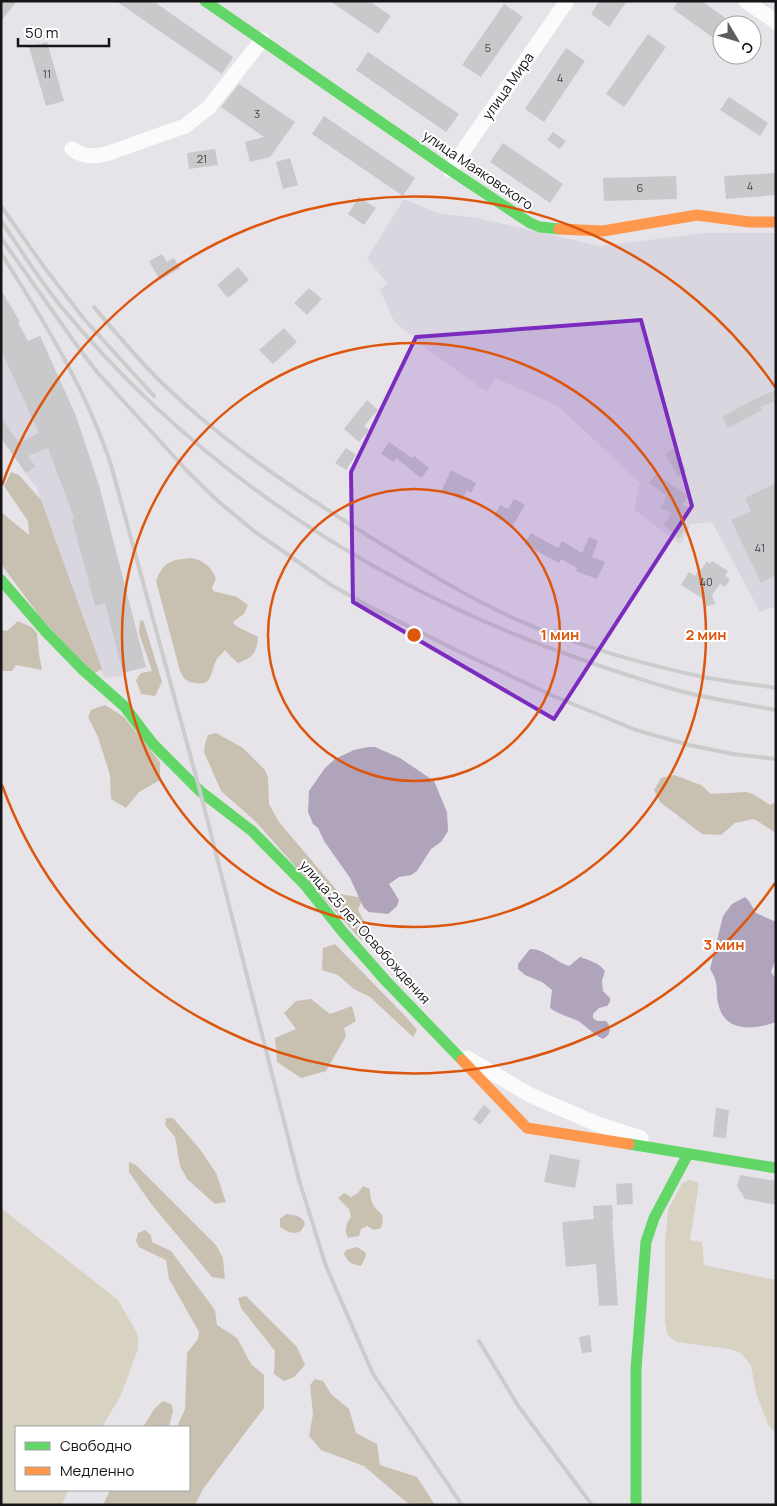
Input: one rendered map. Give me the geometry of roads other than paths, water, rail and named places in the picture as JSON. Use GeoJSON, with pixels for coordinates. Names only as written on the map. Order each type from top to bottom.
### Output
{"type":"FeatureCollection","features":[{"type":"Feature","properties":{"kind":"street","name":"улица Маяковского"},"geometry":{"type":"LineString","coordinates":[[205,1],[530,224],[540,227],[603,231],[697,215],[749,222],[776,222]]}},
{"type":"Feature","properties":{"kind":"street","name":"улица Мира"},"geometry":{"type":"LineString","coordinates":[[450,170],[566,1]]}},
{"type":"Feature","properties":{"kind":"street"},"geometry":{"type":"LineString","coordinates":[[746,1],[776,22]]}},
{"type":"Feature","properties":{"kind":"street"},"geometry":{"type":"LineString","coordinates":[[72,149],[78,154],[86,156],[106,154],[185,126],[209,107],[262,40]]}},
{"type":"Feature","properties":{"kind":"street","name":"улица 25 лет Освобождения"},"geometry":{"type":"LineString","coordinates":[[1,580],[46,632],[82,669],[124,706],[153,744],[200,791],[252,831],[305,885],[385,980],[527,1128],[776,1168]]}},
{"type":"Feature","properties":{"kind":"street"},"geometry":{"type":"LineString","coordinates":[[453,1050],[530,1095],[597,1124],[688,1154],[654,1218],[646,1242],[636,1369],[636,1505]]}},
{"type":"Feature","properties":{"kind":"railway"},"geometry":{"type":"LineString","coordinates":[[1,206],[84,319],[154,396]]}},
{"type":"Feature","properties":{"kind":"railway"},"geometry":{"type":"LineString","coordinates":[[1,221],[55,299],[117,369],[174,424],[235,475],[300,521],[367,562],[437,599],[509,632],[583,660],[664,687],[776,710]]}},
{"type":"Feature","properties":{"kind":"railway"},"geometry":{"type":"LineString","coordinates":[[1,238],[97,372],[189,473],[219,502],[254,531],[331,585],[370,607],[456,650],[551,695],[636,730],[689,745],[733,754],[776,759]]}},
{"type":"Feature","properties":{"kind":"railway"},"geometry":{"type":"LineString","coordinates":[[1,253],[33,304],[77,382],[111,465],[200,791],[299,1180],[326,1266],[373,1374],[462,1505]]}},
{"type":"Feature","properties":{"kind":"railway"},"geometry":{"type":"LineString","coordinates":[[94,307],[163,384],[241,450],[325,509],[459,590],[498,611],[539,629],[601,651],[708,678],[776,688]]}},
{"type":"Feature","properties":{"kind":"railway"},"geometry":{"type":"LineString","coordinates":[[479,1341],[519,1407],[592,1505]]}}]}
